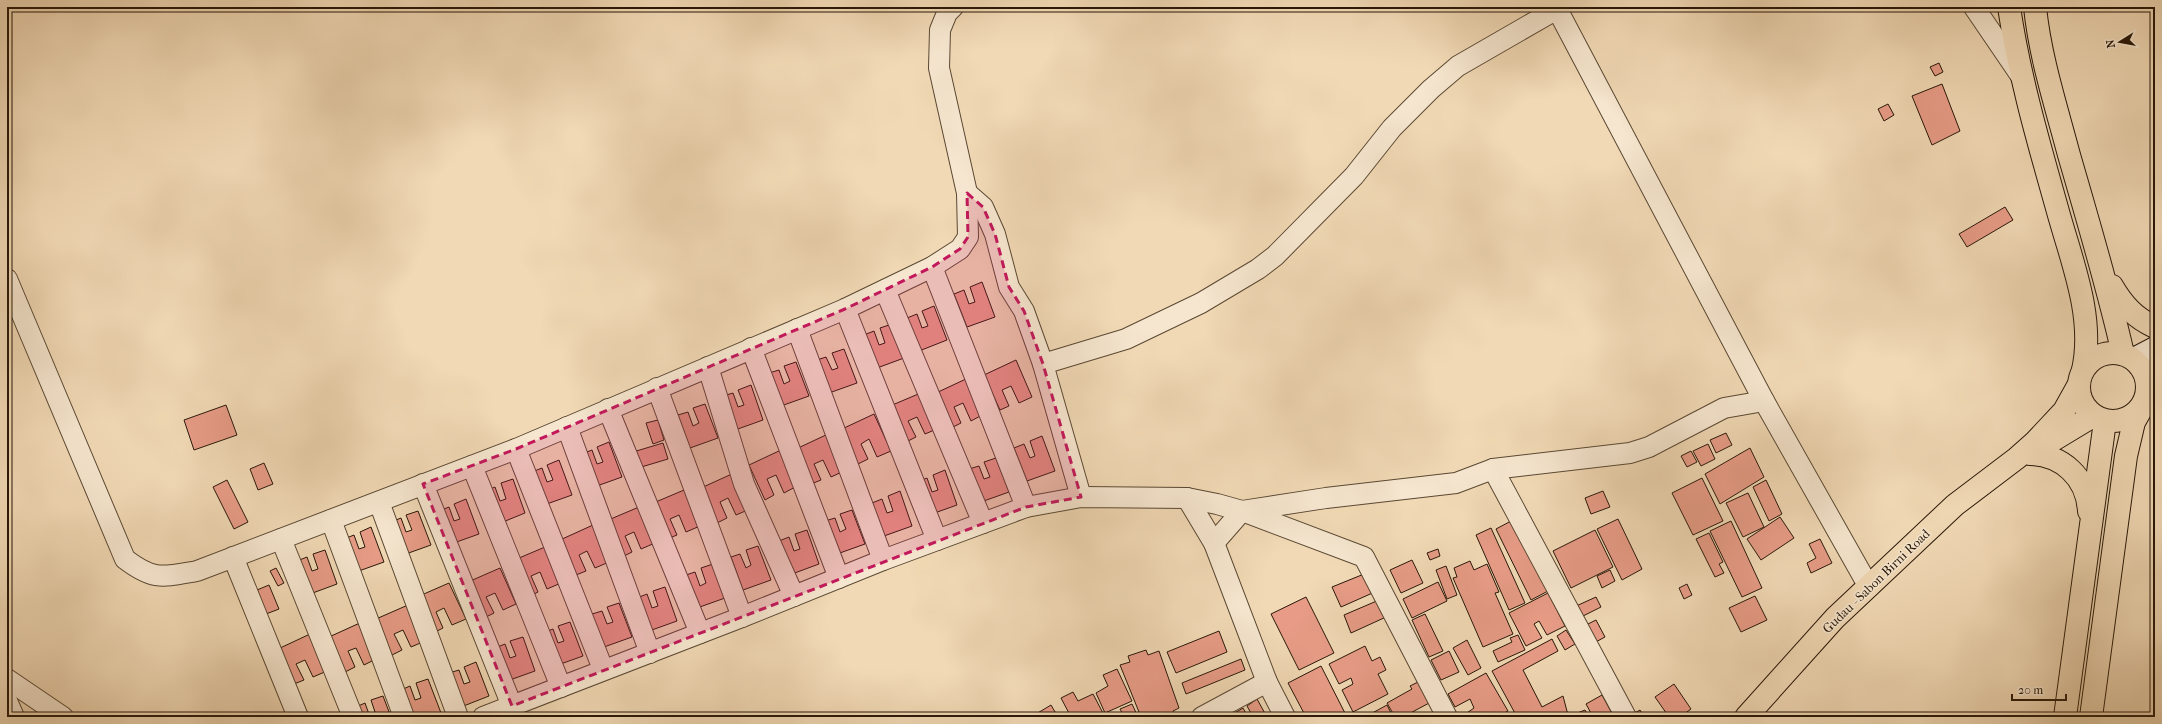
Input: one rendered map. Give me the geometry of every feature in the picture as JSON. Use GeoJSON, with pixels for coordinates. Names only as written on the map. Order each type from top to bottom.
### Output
{"type":"FeatureCollection","features":[{"type":"Feature","properties":{"kind":"main road"},"geometry":{"type":"LineString","coordinates":[[2009,7],[2021,76],[2082,303],[2088,337],[2087,352],[2081,377],[2080,396],[2085,407],[2099,418],[2117,422],[2128,419],[2147,398]]}},
{"type":"Feature","properties":{"kind":"main road"},"geometry":{"type":"LineString","coordinates":[[2035,7],[2052,94],[2128,357]]}},
{"type":"Feature","properties":{"kind":"main road"},"geometry":{"type":"LineString","coordinates":[[2099,259],[2119,298],[2138,318],[2155,326]]}},
{"type":"Feature","properties":{"kind":"main road"},"geometry":{"type":"LineString","coordinates":[[2024,456],[2064,412],[2089,362],[2100,355],[2111,352],[2128,357],[2144,371],[2148,382],[2147,398],[2134,422],[2126,456],[2091,717]]}},
{"type":"Feature","properties":{"kind":"main road"},"geometry":{"type":"LineString","coordinates":[[2024,456],[2099,418]]}},
{"type":"Feature","properties":{"kind":"main road"},"geometry":{"type":"LineString","coordinates":[[2065,717],[2090,522],[2099,418]]}},
{"type":"Feature","properties":{"kind":"main road"},"geometry":{"type":"LineString","coordinates":[[2024,456],[2050,457],[2068,466],[2075,473],[2080,482],[2089,505],[2090,522]]}},
{"type":"Feature","properties":{"kind":"main road","name":"Gudau - Sabon Birni Road"},"geometry":{"type":"LineString","coordinates":[[1746,717],[1835,618],[1955,505],[2024,456]]}},
{"type":"Feature","properties":{"kind":"street"},"geometry":{"type":"LineString","coordinates":[[7,279],[125,559],[149,575],[168,576],[197,571],[516,449],[845,309],[932,267],[960,249],[968,237],[967,193],[940,68],[940,30],[947,13],[953,7]]}},
{"type":"Feature","properties":{"kind":"street"},"geometry":{"type":"LineString","coordinates":[[1974,7],[2021,76]]}},
{"type":"Feature","properties":{"kind":"street"},"geometry":{"type":"LineString","coordinates":[[1043,364],[1126,339],[1201,303],[1258,269],[1275,256],[1354,176],[1392,128],[1458,66],[1556,8],[1764,401],[1869,587]]}},
{"type":"Feature","properties":{"kind":"street"},"geometry":{"type":"LineString","coordinates":[[967,193],[983,207],[996,234],[1009,287],[1024,311],[1043,364],[1081,497]]}},
{"type":"Feature","properties":{"kind":"street"},"geometry":{"type":"LineString","coordinates":[[932,267],[1026,507]]}},
{"type":"Feature","properties":{"kind":"street"},"geometry":{"type":"LineString","coordinates":[[885,290],[983,523]]}},
{"type":"Feature","properties":{"kind":"street"},"geometry":{"type":"LineString","coordinates":[[845,309],[937,540]]}},
{"type":"Feature","properties":{"kind":"street"},"geometry":{"type":"LineString","coordinates":[[797,330],[883,560]]}},
{"type":"Feature","properties":{"kind":"street"},"geometry":{"type":"LineString","coordinates":[[751,348],[839,578]]}},
{"type":"Feature","properties":{"kind":"street"},"geometry":{"type":"LineString","coordinates":[[2128,357],[2155,348]]}},
{"type":"Feature","properties":{"kind":"street"},"geometry":{"type":"LineString","coordinates":[[708,367],[744,484],[794,596]]}},
{"type":"Feature","properties":{"kind":"street"},"geometry":{"type":"LineString","coordinates":[[657,388],[742,617]]}},
{"type":"Feature","properties":{"kind":"street"},"geometry":{"type":"LineString","coordinates":[[1214,543],[1242,511],[1326,498],[1456,483],[1493,469],[1630,453],[1649,447],[1724,408],[1764,401]]}},
{"type":"Feature","properties":{"kind":"street"},"geometry":{"type":"LineString","coordinates":[[608,409],[700,633]]}},
{"type":"Feature","properties":{"kind":"street"},"geometry":{"type":"LineString","coordinates":[[567,427],[650,653]]}},
{"type":"Feature","properties":{"kind":"street"},"geometry":{"type":"LineString","coordinates":[[516,449],[603,669]]}},
{"type":"Feature","properties":{"kind":"street"},"geometry":{"type":"LineString","coordinates":[[472,466],[561,687]]}},
{"type":"Feature","properties":{"kind":"street"},"geometry":{"type":"LineString","coordinates":[[1493,469],[1626,717]]}},
{"type":"Feature","properties":{"kind":"street"},"geometry":{"type":"LineString","coordinates":[[424,484],[512,706]]}},
{"type":"Feature","properties":{"kind":"street"},"geometry":{"type":"LineString","coordinates":[[483,717],[603,669],[650,653],[742,617],[883,560],[1026,507],[1081,497],[1187,498],[1217,504],[1242,511],[1364,557],[1447,717]]}},
{"type":"Feature","properties":{"kind":"street"},"geometry":{"type":"LineString","coordinates":[[1187,498],[1214,543],[1267,682],[1285,717]]}},
{"type":"Feature","properties":{"kind":"street"},"geometry":{"type":"LineString","coordinates":[[379,502],[458,717]]}},
{"type":"Feature","properties":{"kind":"street"},"geometry":{"type":"LineString","coordinates":[[331,520],[404,717]]}},
{"type":"Feature","properties":{"kind":"street"},"geometry":{"type":"LineString","coordinates":[[281,539],[353,717]]}},
{"type":"Feature","properties":{"kind":"street"},"geometry":{"type":"LineString","coordinates":[[233,557],[298,717]]}},
{"type":"Feature","properties":{"kind":"street"},"geometry":{"type":"LineString","coordinates":[[7,679],[64,717]]}},
{"type":"Feature","properties":{"kind":"street"},"geometry":{"type":"LineString","coordinates":[[1202,717],[1267,682]]}},
{"type":"Feature","properties":{"kind":"highlighted area"},"geometry":{"type":"Polygon","coordinates":[[[967,193],[983,207],[995,234],[1009,287],[1024,311],[1043,364],[1081,497],[1026,507],[512,706],[423,484],[516,449],[845,309],[932,267],[960,249],[968,237],[967,193]]]}},
{"type":"Feature","properties":{"kind":"building"},"geometry":{"type":"Polygon","coordinates":[[[1939,63],[1943,72],[1935,76],[1930,67],[1939,63]]]}},
{"type":"Feature","properties":{"kind":"building"},"geometry":{"type":"Polygon","coordinates":[[[1942,84],[1960,131],[1932,145],[1912,96],[1942,84]]]}},
{"type":"Feature","properties":{"kind":"building"},"geometry":{"type":"Polygon","coordinates":[[[1888,104],[1894,115],[1884,121],[1878,109],[1888,104]]]}},
{"type":"Feature","properties":{"kind":"building"},"geometry":{"type":"Polygon","coordinates":[[[2005,207],[2013,220],[1967,247],[1959,234],[2005,207]]]}},
{"type":"Feature","properties":{"kind":"building"},"geometry":{"type":"Polygon","coordinates":[[[982,282],[995,317],[967,327],[954,294],[964,290],[969,304],[975,302],[970,287],[982,282]]]}},
{"type":"Feature","properties":{"kind":"building"},"geometry":{"type":"Polygon","coordinates":[[[934,306],[947,340],[919,351],[907,318],[917,314],[922,328],[928,326],[922,311],[934,306]]]}},
{"type":"Feature","properties":{"kind":"building"},"geometry":{"type":"Polygon","coordinates":[[[892,324],[904,358],[877,368],[864,335],[874,331],[879,345],[885,343],[880,328],[892,324]]]}},
{"type":"Feature","properties":{"kind":"building"},"geometry":{"type":"Polygon","coordinates":[[[844,349],[857,383],[829,393],[817,360],[826,357],[832,370],[838,368],[832,353],[844,349]]]}},
{"type":"Feature","properties":{"kind":"building"},"geometry":{"type":"Polygon","coordinates":[[[1016,360],[1032,397],[1019,403],[1011,386],[1002,390],[1009,406],[1000,410],[984,375],[1016,360]]]}},
{"type":"Feature","properties":{"kind":"building"},"geometry":{"type":"Polygon","coordinates":[[[796,362],[809,396],[781,406],[769,373],[779,370],[784,384],[790,381],[784,366],[796,362]]]}},
{"type":"Feature","properties":{"kind":"building"},"geometry":{"type":"Polygon","coordinates":[[[968,378],[984,414],[971,421],[963,403],[954,407],[961,423],[951,428],[936,393],[968,378]]]}},
{"type":"Feature","properties":{"kind":"building"},"geometry":{"type":"Polygon","coordinates":[[[751,385],[763,420],[735,430],[723,396],[733,393],[738,407],[744,405],[738,390],[751,385]]]}},
{"type":"Feature","properties":{"kind":"building"},"geometry":{"type":"Polygon","coordinates":[[[923,392],[939,428],[925,434],[917,417],[908,421],[916,437],[906,442],[890,406],[923,392]]]}},
{"type":"Feature","properties":{"kind":"building"},"geometry":{"type":"Polygon","coordinates":[[[705,404],[718,438],[690,448],[678,415],[688,412],[693,426],[699,423],[693,408],[705,404]]]}},
{"type":"Feature","properties":{"kind":"building"},"geometry":{"type":"Polygon","coordinates":[[[226,405],[237,435],[194,450],[184,420],[226,405]]]}},
{"type":"Feature","properties":{"kind":"building"},"geometry":{"type":"Polygon","coordinates":[[[874,414],[891,451],[877,457],[869,439],[861,444],[868,459],[858,464],[842,429],[874,414]]]}},
{"type":"Feature","properties":{"kind":"building"},"geometry":{"type":"Polygon","coordinates":[[[658,420],[664,440],[653,444],[646,423],[658,420]]]}},
{"type":"Feature","properties":{"kind":"building"},"geometry":{"type":"Polygon","coordinates":[[[1726,433],[1732,445],[1716,453],[1710,440],[1726,433]]]}},
{"type":"Feature","properties":{"kind":"building"},"geometry":{"type":"Polygon","coordinates":[[[828,434],[844,471],[831,477],[823,460],[814,464],[821,480],[811,484],[796,449],[828,434]]]}},
{"type":"Feature","properties":{"kind":"building"},"geometry":{"type":"Polygon","coordinates":[[[1042,436],[1055,471],[1027,481],[1014,448],[1024,444],[1030,458],[1035,456],[1030,441],[1042,436]]]}},
{"type":"Feature","properties":{"kind":"building"},"geometry":{"type":"Polygon","coordinates":[[[609,442],[622,477],[594,487],[582,454],[592,450],[597,464],[603,462],[597,447],[609,442]]]}},
{"type":"Feature","properties":{"kind":"building"},"geometry":{"type":"Polygon","coordinates":[[[663,443],[668,459],[638,468],[633,452],[663,443]]]}},
{"type":"Feature","properties":{"kind":"building"},"geometry":{"type":"Polygon","coordinates":[[[1708,444],[1715,459],[1701,466],[1693,451],[1708,444]]]}},
{"type":"Feature","properties":{"kind":"building"},"geometry":{"type":"Polygon","coordinates":[[[1750,448],[1764,477],[1720,504],[1705,474],[1750,448]]]}},
{"type":"Feature","properties":{"kind":"building"},"geometry":{"type":"Polygon","coordinates":[[[781,450],[797,486],[784,493],[776,475],[767,479],[774,495],[765,500],[749,465],[781,450]]]}},
{"type":"Feature","properties":{"kind":"building"},"geometry":{"type":"Polygon","coordinates":[[[1691,451],[1697,462],[1687,467],[1681,456],[1691,451]]]}},
{"type":"Feature","properties":{"kind":"building"},"geometry":{"type":"Polygon","coordinates":[[[996,458],[1009,492],[981,502],[969,469],[979,466],[984,479],[990,477],[984,462],[996,458]]]}},
{"type":"Feature","properties":{"kind":"building"},"geometry":{"type":"Polygon","coordinates":[[[559,460],[572,495],[544,505],[532,472],[542,468],[547,482],[553,480],[547,465],[559,460]]]}},
{"type":"Feature","properties":{"kind":"building"},"geometry":{"type":"Polygon","coordinates":[[[264,463],[273,484],[258,490],[250,469],[264,463]]]}},
{"type":"Feature","properties":{"kind":"building"},"geometry":{"type":"Polygon","coordinates":[[[945,470],[957,505],[929,515],[917,482],[927,478],[932,492],[938,490],[933,475],[945,470]]]}},
{"type":"Feature","properties":{"kind":"building"},"geometry":{"type":"Polygon","coordinates":[[[734,473],[750,509],[736,515],[728,498],[720,502],[727,518],[717,523],[701,488],[734,473]]]}},
{"type":"Feature","properties":{"kind":"building"},"geometry":{"type":"Polygon","coordinates":[[[1702,478],[1723,521],[1693,535],[1672,493],[1702,478]]]}},
{"type":"Feature","properties":{"kind":"building"},"geometry":{"type":"Polygon","coordinates":[[[513,479],[525,513],[498,524],[486,491],[495,487],[500,501],[506,499],[501,483],[513,479]]]}},
{"type":"Feature","properties":{"kind":"building"},"geometry":{"type":"Polygon","coordinates":[[[227,480],[248,522],[234,529],[213,487],[227,480]]]}},
{"type":"Feature","properties":{"kind":"building"},"geometry":{"type":"Polygon","coordinates":[[[1766,480],[1782,514],[1769,521],[1753,487],[1766,480]]]}},
{"type":"Feature","properties":{"kind":"building"},"geometry":{"type":"Polygon","coordinates":[[[684,490],[700,526],[686,532],[679,515],[670,519],[677,535],[667,539],[651,504],[684,490]]]}},
{"type":"Feature","properties":{"kind":"building"},"geometry":{"type":"Polygon","coordinates":[[[900,491],[912,526],[884,536],[872,503],[882,499],[887,513],[893,511],[888,496],[900,491]]]}},
{"type":"Feature","properties":{"kind":"building"},"geometry":{"type":"Polygon","coordinates":[[[1603,491],[1610,507],[1591,514],[1585,498],[1603,491]]]}},
{"type":"Feature","properties":{"kind":"building"},"geometry":{"type":"Polygon","coordinates":[[[1748,493],[1764,527],[1743,537],[1726,503],[1748,493]]]}},
{"type":"Feature","properties":{"kind":"building"},"geometry":{"type":"Polygon","coordinates":[[[466,499],[479,534],[451,544],[439,511],[449,507],[454,521],[460,519],[454,504],[466,499]]]}},
{"type":"Feature","properties":{"kind":"building"},"geometry":{"type":"Polygon","coordinates":[[[639,507],[655,543],[641,549],[634,532],[625,536],[632,552],[622,557],[606,521],[639,507]]]}},
{"type":"Feature","properties":{"kind":"building"},"geometry":{"type":"Polygon","coordinates":[[[852,510],[865,544],[837,554],[825,521],[835,518],[840,532],[846,529],[840,514],[852,510]]]}},
{"type":"Feature","properties":{"kind":"building"},"geometry":{"type":"Polygon","coordinates":[[[418,511],[431,545],[403,555],[391,522],[401,518],[406,532],[412,530],[406,515],[418,511]]]}},
{"type":"Feature","properties":{"kind":"building"},"geometry":{"type":"Polygon","coordinates":[[[1780,517],[1794,538],[1761,560],[1747,539],[1780,517]]]}},
{"type":"Feature","properties":{"kind":"building"},"geometry":{"type":"Polygon","coordinates":[[[1618,519],[1642,569],[1622,580],[1597,529],[1618,519]]]}},
{"type":"Feature","properties":{"kind":"building"},"geometry":{"type":"Polygon","coordinates":[[[1513,520],[1548,591],[1531,600],[1496,529],[1513,520]]]}},
{"type":"Feature","properties":{"kind":"building"},"geometry":{"type":"Polygon","coordinates":[[[1731,521],[1762,588],[1742,597],[1710,531],[1731,521]]]}},
{"type":"Feature","properties":{"kind":"building"},"geometry":{"type":"Polygon","coordinates":[[[593,525],[609,562],[595,568],[587,551],[579,555],[586,571],[576,575],[560,540],[593,525]]]}},
{"type":"Feature","properties":{"kind":"building"},"geometry":{"type":"Polygon","coordinates":[[[371,527],[384,562],[356,572],[344,539],[354,535],[359,549],[365,547],[360,532],[371,527]]]}},
{"type":"Feature","properties":{"kind":"building"},"geometry":{"type":"Polygon","coordinates":[[[1491,528],[1525,603],[1509,610],[1476,535],[1491,528]]]}},
{"type":"Feature","properties":{"kind":"building"},"geometry":{"type":"Polygon","coordinates":[[[807,530],[819,564],[792,574],[779,541],[789,537],[794,551],[800,549],[795,534],[807,530]]]}},
{"type":"Feature","properties":{"kind":"building"},"geometry":{"type":"Polygon","coordinates":[[[1595,530],[1613,567],[1571,588],[1553,551],[1595,530]]]}},
{"type":"Feature","properties":{"kind":"building"},"geometry":{"type":"Polygon","coordinates":[[[1709,533],[1723,562],[1719,564],[1724,573],[1715,577],[1696,539],[1709,533]]]}},
{"type":"Feature","properties":{"kind":"building"},"geometry":{"type":"Polygon","coordinates":[[[1820,539],[1832,563],[1811,573],[1807,563],[1816,558],[1809,544],[1820,539]]]}},
{"type":"Feature","properties":{"kind":"building"},"geometry":{"type":"Polygon","coordinates":[[[758,546],[771,580],[743,590],[731,557],[740,554],[746,568],[751,565],[746,550],[758,546]]]}},
{"type":"Feature","properties":{"kind":"building"},"geometry":{"type":"Polygon","coordinates":[[[545,547],[561,583],[547,589],[540,572],[531,576],[538,592],[528,597],[512,561],[545,547]]]}},
{"type":"Feature","properties":{"kind":"building"},"geometry":{"type":"Polygon","coordinates":[[[1438,549],[1440,556],[1430,560],[1427,553],[1438,549]]]}},
{"type":"Feature","properties":{"kind":"building"},"geometry":{"type":"Polygon","coordinates":[[[325,550],[337,584],[310,594],[297,561],[307,557],[312,571],[318,569],[313,554],[325,550]]]}},
{"type":"Feature","properties":{"kind":"building"},"geometry":{"type":"Polygon","coordinates":[[[1412,560],[1423,583],[1401,593],[1390,570],[1412,560]]]}},
{"type":"Feature","properties":{"kind":"building"},"geometry":{"type":"Polygon","coordinates":[[[1470,561],[1474,570],[1487,564],[1499,592],[1495,593],[1513,634],[1483,647],[1453,578],[1457,577],[1454,568],[1470,561]]]}},
{"type":"Feature","properties":{"kind":"building"},"geometry":{"type":"Polygon","coordinates":[[[713,564],[725,598],[697,608],[686,575],[695,572],[700,586],[706,583],[701,568],[713,564]]]}},
{"type":"Feature","properties":{"kind":"building"},"geometry":{"type":"Polygon","coordinates":[[[1446,566],[1457,595],[1447,599],[1436,570],[1446,566]]]}},
{"type":"Feature","properties":{"kind":"building"},"geometry":{"type":"Polygon","coordinates":[[[276,568],[284,583],[278,586],[270,571],[276,568]]]}},
{"type":"Feature","properties":{"kind":"building"},"geometry":{"type":"Polygon","coordinates":[[[500,568],[516,604],[503,610],[495,593],[486,597],[494,613],[484,618],[468,582],[500,568]]]}},
{"type":"Feature","properties":{"kind":"building"},"geometry":{"type":"Polygon","coordinates":[[[1610,570],[1615,581],[1602,588],[1597,576],[1610,570]]]}},
{"type":"Feature","properties":{"kind":"building"},"geometry":{"type":"Polygon","coordinates":[[[1369,572],[1377,591],[1341,607],[1332,587],[1369,572]]]}},
{"type":"Feature","properties":{"kind":"building"},"geometry":{"type":"Polygon","coordinates":[[[1438,582],[1447,601],[1412,618],[1403,599],[1438,582]]]}},
{"type":"Feature","properties":{"kind":"building"},"geometry":{"type":"Polygon","coordinates":[[[449,583],[466,619],[452,625],[444,608],[436,612],[443,628],[433,633],[417,597],[449,583]]]}},
{"type":"Feature","properties":{"kind":"building"},"geometry":{"type":"Polygon","coordinates":[[[1687,584],[1692,595],[1684,599],[1679,588],[1687,584]]]}},
{"type":"Feature","properties":{"kind":"building"},"geometry":{"type":"Polygon","coordinates":[[[269,585],[279,609],[266,614],[257,590],[269,585]]]}},
{"type":"Feature","properties":{"kind":"building"},"geometry":{"type":"Polygon","coordinates":[[[665,587],[677,621],[649,631],[637,598],[647,594],[652,608],[658,606],[653,591],[665,587]]]}},
{"type":"Feature","properties":{"kind":"building"},"geometry":{"type":"Polygon","coordinates":[[[1548,593],[1565,626],[1547,635],[1539,621],[1534,624],[1542,638],[1526,646],[1509,613],[1548,593]]]}},
{"type":"Feature","properties":{"kind":"building"},"geometry":{"type":"Polygon","coordinates":[[[1755,596],[1767,620],[1741,632],[1729,608],[1755,596]]]}},
{"type":"Feature","properties":{"kind":"building"},"geometry":{"type":"Polygon","coordinates":[[[1306,597],[1334,653],[1299,670],[1271,614],[1306,597]]]}},
{"type":"Feature","properties":{"kind":"building"},"geometry":{"type":"Polygon","coordinates":[[[1596,597],[1601,607],[1579,618],[1574,607],[1596,597]]]}},
{"type":"Feature","properties":{"kind":"building"},"geometry":{"type":"Polygon","coordinates":[[[1379,600],[1386,617],[1351,633],[1344,615],[1379,600]]]}},
{"type":"Feature","properties":{"kind":"building"},"geometry":{"type":"Polygon","coordinates":[[[619,603],[632,637],[604,647],[592,614],[602,611],[607,624],[613,622],[607,607],[619,603]]]}},
{"type":"Feature","properties":{"kind":"building"},"geometry":{"type":"Polygon","coordinates":[[[408,605],[425,641],[411,647],[403,630],[394,634],[402,650],[392,655],[376,619],[408,605]]]}},
{"type":"Feature","properties":{"kind":"building"},"geometry":{"type":"Polygon","coordinates":[[[1425,614],[1443,651],[1429,657],[1412,620],[1425,614]]]}},
{"type":"Feature","properties":{"kind":"building"},"geometry":{"type":"Polygon","coordinates":[[[1596,620],[1605,637],[1592,644],[1582,627],[1596,620]]]}},
{"type":"Feature","properties":{"kind":"building"},"geometry":{"type":"Polygon","coordinates":[[[362,622],[378,658],[364,665],[356,648],[348,651],[355,667],[345,672],[329,637],[362,622]]]}},
{"type":"Feature","properties":{"kind":"building"},"geometry":{"type":"Polygon","coordinates":[[[570,622],[583,656],[555,666],[543,633],[553,629],[558,643],[564,641],[558,626],[570,622]]]}},
{"type":"Feature","properties":{"kind":"building"},"geometry":{"type":"Polygon","coordinates":[[[1566,630],[1575,644],[1565,650],[1557,636],[1566,630]]]}},
{"type":"Feature","properties":{"kind":"building"},"geometry":{"type":"Polygon","coordinates":[[[1219,631],[1227,652],[1176,673],[1167,652],[1219,631]]]}},
{"type":"Feature","properties":{"kind":"building"},"geometry":{"type":"Polygon","coordinates":[[[310,634],[327,671],[313,677],[305,660],[296,664],[304,680],[294,684],[278,649],[310,634]]]}},
{"type":"Feature","properties":{"kind":"building"},"geometry":{"type":"Polygon","coordinates":[[[1518,635],[1525,650],[1498,662],[1493,651],[1512,642],[1510,638],[1518,635]]]}},
{"type":"Feature","properties":{"kind":"building"},"geometry":{"type":"Polygon","coordinates":[[[523,637],[535,671],[507,681],[495,648],[505,644],[510,658],[516,656],[510,641],[523,637]]]}},
{"type":"Feature","properties":{"kind":"building"},"geometry":{"type":"Polygon","coordinates":[[[1552,639],[1558,651],[1523,670],[1542,707],[1563,696],[1568,715],[1564,717],[1517,717],[1492,671],[1552,639]]]}},
{"type":"Feature","properties":{"kind":"building"},"geometry":{"type":"Polygon","coordinates":[[[1467,640],[1481,668],[1468,675],[1453,648],[1467,640]]]}},
{"type":"Feature","properties":{"kind":"building"},"geometry":{"type":"Polygon","coordinates":[[[1365,646],[1372,661],[1380,657],[1386,670],[1378,674],[1388,694],[1353,712],[1342,690],[1353,684],[1351,678],[1339,684],[1329,664],[1365,646]]]}},
{"type":"Feature","properties":{"kind":"building"},"geometry":{"type":"Polygon","coordinates":[[[1146,650],[1148,655],[1159,651],[1179,708],[1173,711],[1175,717],[1141,717],[1120,665],[1130,662],[1128,656],[1146,650]]]}},
{"type":"Feature","properties":{"kind":"building"},"geometry":{"type":"Polygon","coordinates":[[[1449,651],[1459,672],[1441,680],[1431,660],[1449,651]]]}},
{"type":"Feature","properties":{"kind":"building"},"geometry":{"type":"Polygon","coordinates":[[[1241,659],[1245,670],[1186,694],[1182,683],[1241,659]]]}},
{"type":"Feature","properties":{"kind":"building"},"geometry":{"type":"Polygon","coordinates":[[[476,662],[489,696],[461,707],[449,673],[459,670],[464,684],[470,682],[464,667],[476,662]]]}},
{"type":"Feature","properties":{"kind":"building"},"geometry":{"type":"Polygon","coordinates":[[[1321,666],[1347,717],[1306,717],[1288,683],[1321,666]]]}},
{"type":"Feature","properties":{"kind":"building"},"geometry":{"type":"Polygon","coordinates":[[[1117,669],[1132,701],[1105,713],[1096,693],[1108,686],[1103,675],[1117,669]]]}},
{"type":"Feature","properties":{"kind":"building"},"geometry":{"type":"Polygon","coordinates":[[[1486,673],[1508,711],[1497,717],[1461,717],[1474,708],[1470,699],[1455,707],[1448,694],[1486,673]]]}},
{"type":"Feature","properties":{"kind":"building"},"geometry":{"type":"Polygon","coordinates":[[[428,679],[441,713],[430,717],[410,717],[401,690],[410,686],[415,700],[421,698],[416,683],[428,679]]]}},
{"type":"Feature","properties":{"kind":"building"},"geometry":{"type":"Polygon","coordinates":[[[1420,681],[1431,702],[1403,717],[1395,717],[1387,703],[1412,689],[1410,686],[1420,681]]]}},
{"type":"Feature","properties":{"kind":"building"},"geometry":{"type":"Polygon","coordinates":[[[1674,684],[1691,709],[1680,717],[1669,717],[1655,697],[1674,684]]]}},
{"type":"Feature","properties":{"kind":"building"},"geometry":{"type":"Polygon","coordinates":[[[1073,692],[1078,701],[1093,694],[1104,715],[1099,717],[1071,717],[1061,698],[1073,692]]]}},
{"type":"Feature","properties":{"kind":"building"},"geometry":{"type":"Polygon","coordinates":[[[1602,695],[1614,717],[1593,717],[1586,704],[1602,695]]]}},
{"type":"Feature","properties":{"kind":"building"},"geometry":{"type":"Polygon","coordinates":[[[383,696],[391,717],[371,717],[376,715],[371,700],[383,696]]]}},
{"type":"Feature","properties":{"kind":"building"},"geometry":{"type":"Polygon","coordinates":[[[1257,699],[1267,717],[1253,717],[1247,706],[1257,699]]]}},
{"type":"Feature","properties":{"kind":"building"},"geometry":{"type":"Polygon","coordinates":[[[365,703],[370,717],[359,717],[356,707],[365,703]]]}},
{"type":"Feature","properties":{"kind":"building"},"geometry":{"type":"Polygon","coordinates":[[[1132,704],[1138,717],[1124,717],[1120,709],[1132,704]]]}},
{"type":"Feature","properties":{"kind":"building"},"geometry":{"type":"Polygon","coordinates":[[[1051,705],[1058,717],[1031,717],[1051,705]]]}},
{"type":"Feature","properties":{"kind":"building"},"geometry":{"type":"Polygon","coordinates":[[[1387,705],[1393,717],[1365,717],[1387,705]]]}},
{"type":"Feature","properties":{"kind":"building"},"geometry":{"type":"Polygon","coordinates":[[[1243,708],[1248,717],[1228,717],[1243,708]]]}},
{"type":"Feature","properties":{"kind":"building"},"geometry":{"type":"Polygon","coordinates":[[[1585,710],[1589,717],[1577,717],[1575,714],[1585,710]]]}},
{"type":"Feature","properties":{"kind":"building"},"geometry":{"type":"Polygon","coordinates":[[[1640,710],[1644,717],[1630,717],[1630,716],[1640,710]]]}}]}
